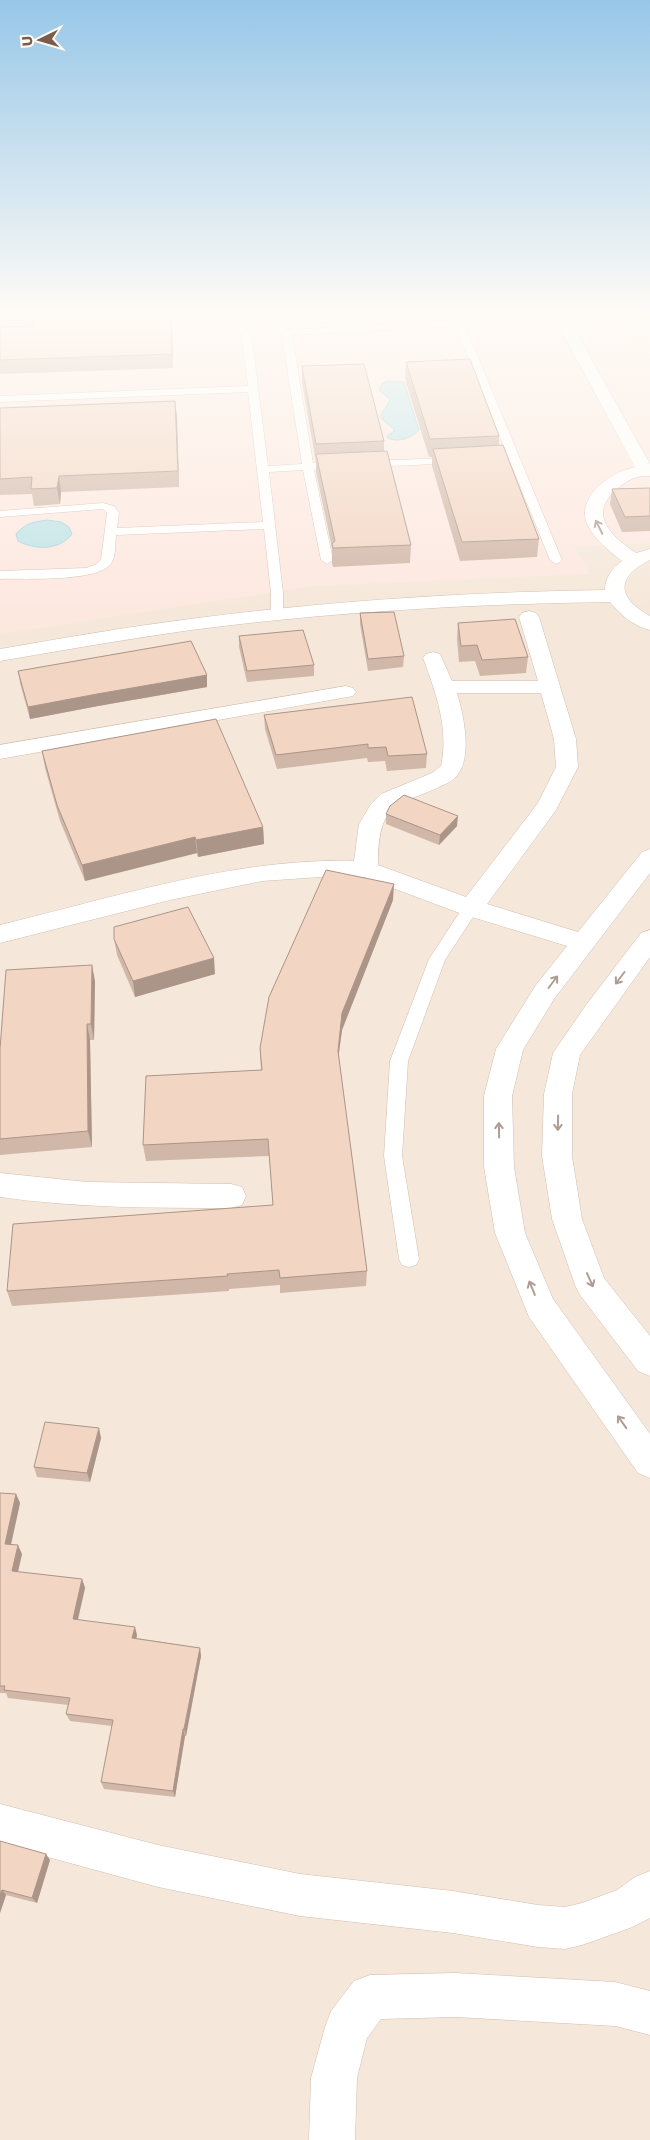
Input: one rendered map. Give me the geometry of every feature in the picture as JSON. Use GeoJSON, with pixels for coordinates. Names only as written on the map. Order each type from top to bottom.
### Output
{"type":"FeatureCollection","features":[{"type":"Feature","properties":{"kind":"street"},"geometry":{"type":"LineString","coordinates":[[615,412],[648,471],[619,478],[604,489],[597,498],[593,512],[596,524],[605,539],[642,557]]}},
{"type":"Feature","properties":{"kind":"street"},"geometry":{"type":"LineString","coordinates":[[642,557],[623,567],[616,576],[613,586],[616,596],[624,608],[639,619],[650,624]]}},
{"type":"Feature","properties":{"kind":"street"},"geometry":{"type":"LineString","coordinates":[[0,655],[209,622],[277,615],[442,600],[616,596]]}},
{"type":"Feature","properties":{"kind":"street"},"geometry":{"type":"LineString","coordinates":[[471,908],[548,805],[567,767],[565,739],[529,617]]}},
{"type":"Feature","properties":{"kind":"street"},"geometry":{"type":"LineString","coordinates":[[366,869],[366,839],[371,822],[386,801],[424,785],[448,772],[454,759],[451,704],[433,658]]}},
{"type":"Feature","properties":{"kind":"street"},"geometry":{"type":"LineString","coordinates":[[444,687],[549,687]]}},
{"type":"Feature","properties":{"kind":"street"},"geometry":{"type":"LineString","coordinates":[[0,752],[346,692]]}},
{"type":"Feature","properties":{"kind":"street"},"geometry":{"type":"LineString","coordinates":[[650,857],[545,992],[510,1048],[498,1096],[499,1167],[510,1233],[540,1307],[650,1462]]}},
{"type":"Feature","properties":{"kind":"street"},"geometry":{"type":"LineString","coordinates":[[0,934],[170,892],[262,873],[335,868],[366,869],[471,908],[582,942]]}},
{"type":"Feature","properties":{"kind":"street"},"geometry":{"type":"LineString","coordinates":[[650,940],[595,1012],[567,1053],[558,1094],[557,1156],[567,1219],[591,1285],[650,1361]]}},
{"type":"Feature","properties":{"kind":"street"},"geometry":{"type":"LineString","coordinates":[[0,1185],[36,1191],[114,1196],[231,1196]]}},
{"type":"Feature","properties":{"kind":"street"},"geometry":{"type":"LineString","coordinates":[[0,1824],[158,1866],[300,1895],[453,1912],[538,1926],[565,1928],[582,1924],[630,1908],[650,1892]]}},
{"type":"Feature","properties":{"kind":"street"},"geometry":{"type":"LineString","coordinates":[[332,2140],[334,2078],[347,2027],[370,1996],[455,1995],[615,2004],[650,2013]]}},
{"type":"Feature","properties":{"kind":"lane"},"geometry":{"type":"LineString","coordinates":[[256,412],[277,594],[277,615]]}},
{"type":"Feature","properties":{"kind":"lane"},"geometry":{"type":"LineString","coordinates":[[299,412],[327,560]]}},
{"type":"Feature","properties":{"kind":"lane"},"geometry":{"type":"LineString","coordinates":[[492,412],[510,459],[556,560]]}},
{"type":"Feature","properties":{"kind":"lane"},"geometry":{"type":"LineString","coordinates":[[357,465],[466,460]]}},
{"type":"Feature","properties":{"kind":"lane"},"geometry":{"type":"LineString","coordinates":[[263,469],[328,466]]}},
{"type":"Feature","properties":{"kind":"lane"},"geometry":{"type":"LineString","coordinates":[[0,514],[103,506],[110,508],[113,513],[107,561],[99,568],[87,572],[0,575]]}},
{"type":"Feature","properties":{"kind":"lane"},"geometry":{"type":"LineString","coordinates":[[112,532],[268,525]]}},
{"type":"Feature","properties":{"kind":"lane"},"geometry":{"type":"LineString","coordinates":[[409,1259],[393,1156],[399,1060],[438,959],[471,908]]}},
{"type":"Feature","properties":{"kind":"shaded area"},"geometry":{"type":"Polygon","coordinates":[[[0,412],[650,412],[650,2140],[0,2140],[0,412]]]}},
{"type":"Feature","properties":{"kind":"shaded area"},"geometry":{"type":"Polygon","coordinates":[[[0,412],[650,412],[650,543],[574,547],[590,574],[315,586],[0,634],[0,412]]]}},
{"type":"Feature","properties":{"kind":"water"},"geometry":{"type":"Polygon","coordinates":[[[383,412],[413,412],[419,430],[405,439],[396,440],[388,438],[387,436],[394,429],[383,420],[381,415],[383,412]]]}},
{"type":"Feature","properties":{"kind":"water"},"geometry":{"type":"Polygon","coordinates":[[[47,520],[61,522],[69,527],[72,534],[67,540],[54,546],[39,547],[18,541],[16,534],[23,527],[34,522],[47,520]]]}},
{"type":"Feature","properties":{"kind":"building"},"geometry":{"type":"Polygon","coordinates":[[[0,412],[175,412],[178,471],[59,476],[57,488],[31,489],[32,477],[0,479],[0,412]]]}},
{"type":"Feature","properties":{"kind":"building"},"geometry":{"type":"Polygon","coordinates":[[[310,412],[376,412],[384,441],[316,444],[310,412]]]}},
{"type":"Feature","properties":{"kind":"building"},"geometry":{"type":"Polygon","coordinates":[[[422,412],[490,412],[499,436],[430,439],[422,412]]]}},
{"type":"Feature","properties":{"kind":"building"},"geometry":{"type":"Polygon","coordinates":[[[503,445],[539,539],[462,542],[433,449],[503,445]]]}},
{"type":"Feature","properties":{"kind":"building"},"geometry":{"type":"Polygon","coordinates":[[[387,451],[411,545],[333,548],[332,544],[335,541],[316,454],[387,451]]]}},
{"type":"Feature","properties":{"kind":"building"},"geometry":{"type":"Polygon","coordinates":[[[650,488],[650,516],[625,517],[612,489],[650,488]]]}},
{"type":"Feature","properties":{"kind":"building"},"geometry":{"type":"Polygon","coordinates":[[[394,612],[404,656],[368,659],[360,613],[394,612]]]}},
{"type":"Feature","properties":{"kind":"building"},"geometry":{"type":"Polygon","coordinates":[[[515,619],[528,657],[482,660],[477,645],[461,646],[458,623],[515,619]]]}},
{"type":"Feature","properties":{"kind":"building"},"geometry":{"type":"Polygon","coordinates":[[[303,630],[314,665],[247,671],[239,636],[303,630]]]}},
{"type":"Feature","properties":{"kind":"building"},"geometry":{"type":"Polygon","coordinates":[[[191,641],[207,675],[28,707],[18,671],[191,641]]]}},
{"type":"Feature","properties":{"kind":"building"},"geometry":{"type":"Polygon","coordinates":[[[412,697],[427,754],[388,756],[386,747],[368,748],[368,744],[276,755],[264,715],[412,697]]]}},
{"type":"Feature","properties":{"kind":"building"},"geometry":{"type":"Polygon","coordinates":[[[216,719],[263,827],[196,840],[195,837],[82,865],[57,805],[42,751],[216,719]]]}},
{"type":"Feature","properties":{"kind":"building"},"geometry":{"type":"Polygon","coordinates":[[[404,795],[458,816],[440,835],[386,814],[390,806],[404,795]]]}},
{"type":"Feature","properties":{"kind":"building"},"geometry":{"type":"Polygon","coordinates":[[[326,870],[394,884],[342,1013],[338,1051],[367,1271],[280,1278],[279,1270],[227,1274],[228,1276],[7,1291],[13,1224],[273,1205],[268,1139],[143,1145],[146,1076],[262,1070],[260,1048],[269,997],[326,870]]]}},
{"type":"Feature","properties":{"kind":"building"},"geometry":{"type":"Polygon","coordinates":[[[188,907],[214,958],[133,981],[114,939],[114,927],[188,907]]]}},
{"type":"Feature","properties":{"kind":"building"},"geometry":{"type":"Polygon","coordinates":[[[92,965],[91,1024],[87,1024],[88,1131],[0,1139],[0,1049],[6,970],[92,965]]]}},
{"type":"Feature","properties":{"kind":"building"},"geometry":{"type":"Polygon","coordinates":[[[45,1422],[99,1428],[87,1473],[34,1467],[45,1422]]]}},
{"type":"Feature","properties":{"kind":"building"},"geometry":{"type":"Polygon","coordinates":[[[0,1493],[16,1494],[5,1544],[18,1545],[12,1571],[82,1579],[73,1619],[135,1627],[132,1638],[200,1648],[183,1729],[173,1791],[101,1782],[113,1720],[66,1714],[70,1698],[4,1690],[5,1686],[0,1686],[0,1493]]]}},
{"type":"Feature","properties":{"kind":"building"},"geometry":{"type":"Polygon","coordinates":[[[0,1841],[46,1854],[32,1898],[2,1890],[0,1894],[0,1841]]]}}]}
